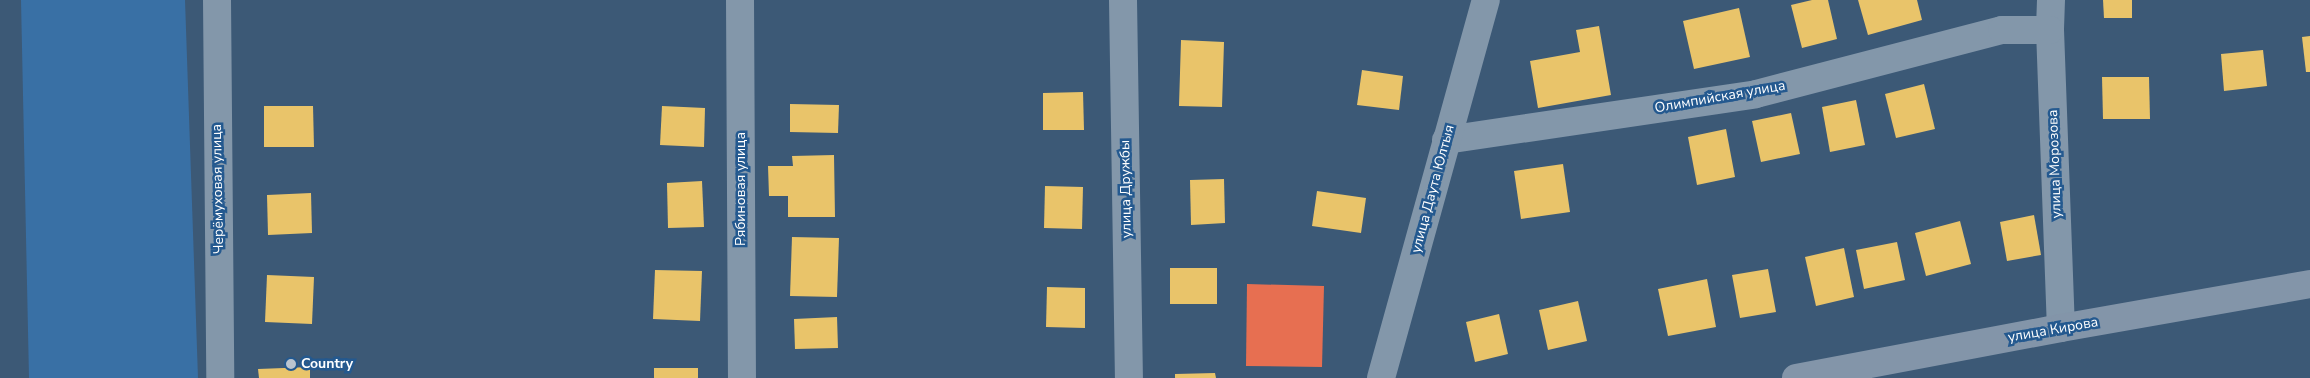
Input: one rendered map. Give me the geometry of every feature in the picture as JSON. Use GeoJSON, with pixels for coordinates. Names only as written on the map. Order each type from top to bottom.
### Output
{"type":"FeatureCollection","features":[{"type":"Feature","properties":{"kind":"main road","name":"улица Кирова"},"geometry":{"type":"LineString","coordinates":[[1796,378],[2061,328],[2310,284]]}},
{"type":"Feature","properties":{"kind":"street","name":"Черёмуховая улица"},"geometry":{"type":"LineString","coordinates":[[217,0],[220,378]]}},
{"type":"Feature","properties":{"kind":"street","name":"Рябиновая улица"},"geometry":{"type":"LineString","coordinates":[[740,0],[742,378]]}},
{"type":"Feature","properties":{"kind":"street","name":"улица Дружбы"},"geometry":{"type":"LineString","coordinates":[[1123,0],[1129,378]]}},
{"type":"Feature","properties":{"kind":"street","name":"улица Даута Юлтыя"},"geometry":{"type":"LineString","coordinates":[[1381,378],[1486,0]]}},
{"type":"Feature","properties":{"kind":"street","name":"улица Морозова"},"geometry":{"type":"LineString","coordinates":[[2051,0],[2050,30],[2061,328]]}},
{"type":"Feature","properties":{"kind":"street","name":"Олимпийская улица"},"geometry":{"type":"LineString","coordinates":[[1446,140],[1756,94],[2002,30],[2050,30]]}},
{"type":"Feature","properties":{"kind":"shaded area"},"geometry":{"type":"Polygon","coordinates":[[[21,0],[185,0],[198,378],[29,378],[21,0]]]}},
{"type":"Feature","properties":{"kind":"building: Homes"},"geometry":{"type":"Polygon","coordinates":[[[1812,0],[1828,0],[1837,39],[1802,48],[1791,5],[1812,0]]]}},
{"type":"Feature","properties":{"kind":"building: Homes"},"geometry":{"type":"Polygon","coordinates":[[[1858,0],[1917,0],[1922,20],[1868,35],[1858,0]]]}},
{"type":"Feature","properties":{"kind":"building: Homes"},"geometry":{"type":"Polygon","coordinates":[[[2103,0],[2132,0],[2132,18],[2104,18],[2103,0]]]}},
{"type":"Feature","properties":{"kind":"building: Homes"},"geometry":{"type":"Polygon","coordinates":[[[1739,8],[1750,57],[1694,69],[1683,21],[1739,8]]]}},
{"type":"Feature","properties":{"kind":"building: Homes"},"geometry":{"type":"Polygon","coordinates":[[[1599,26],[1611,95],[1538,108],[1530,61],[1580,52],[1576,30],[1599,26]]]}},
{"type":"Feature","properties":{"kind":"building: Homes"},"geometry":{"type":"Polygon","coordinates":[[[2310,36],[2310,72],[2306,72],[2302,37],[2310,36]]]}},
{"type":"Feature","properties":{"kind":"building: Homes"},"geometry":{"type":"Polygon","coordinates":[[[1181,40],[1224,42],[1222,107],[1179,106],[1181,40]]]}},
{"type":"Feature","properties":{"kind":"building: Homes"},"geometry":{"type":"Polygon","coordinates":[[[2263,50],[2267,86],[2224,91],[2221,54],[2263,50]]]}},
{"type":"Feature","properties":{"kind":"building: Homes"},"geometry":{"type":"Polygon","coordinates":[[[1362,70],[1403,76],[1399,110],[1357,105],[1362,70]]]}},
{"type":"Feature","properties":{"kind":"building: Homes"},"geometry":{"type":"Polygon","coordinates":[[[2102,77],[2149,77],[2150,119],[2103,119],[2102,77]]]}},
{"type":"Feature","properties":{"kind":"building: Homes"},"geometry":{"type":"Polygon","coordinates":[[[1924,84],[1935,129],[1896,138],[1885,94],[1924,84]]]}},
{"type":"Feature","properties":{"kind":"building: Homes"},"geometry":{"type":"Polygon","coordinates":[[[1083,92],[1084,130],[1043,130],[1043,93],[1083,92]]]}},
{"type":"Feature","properties":{"kind":"building: Homes"},"geometry":{"type":"Polygon","coordinates":[[[1856,100],[1865,145],[1830,152],[1822,107],[1856,100]]]}},
{"type":"Feature","properties":{"kind":"building: Homes"},"geometry":{"type":"Polygon","coordinates":[[[790,104],[839,105],[838,133],[790,132],[790,104]]]}},
{"type":"Feature","properties":{"kind":"building: Homes"},"geometry":{"type":"Polygon","coordinates":[[[264,106],[313,106],[314,147],[264,147],[264,106]]]}},
{"type":"Feature","properties":{"kind":"building: Homes"},"geometry":{"type":"Polygon","coordinates":[[[662,106],[705,108],[704,147],[660,145],[662,106]]]}},
{"type":"Feature","properties":{"kind":"building: Homes"},"geometry":{"type":"Polygon","coordinates":[[[1791,113],[1800,154],[1761,162],[1752,121],[1791,113]]]}},
{"type":"Feature","properties":{"kind":"building: Homes"},"geometry":{"type":"Polygon","coordinates":[[[1726,129],[1735,177],[1697,185],[1688,137],[1726,129]]]}},
{"type":"Feature","properties":{"kind":"building: Homes"},"geometry":{"type":"Polygon","coordinates":[[[834,155],[835,217],[788,217],[788,196],[769,196],[768,166],[793,166],[792,156],[834,155]]]}},
{"type":"Feature","properties":{"kind":"building: Homes"},"geometry":{"type":"Polygon","coordinates":[[[1563,164],[1570,212],[1521,219],[1514,171],[1563,164]]]}},
{"type":"Feature","properties":{"kind":"building: Homes"},"geometry":{"type":"Polygon","coordinates":[[[1224,179],[1225,223],[1191,225],[1190,180],[1224,179]]]}},
{"type":"Feature","properties":{"kind":"building: Homes"},"geometry":{"type":"Polygon","coordinates":[[[702,181],[704,227],[668,228],[667,183],[702,181]]]}},
{"type":"Feature","properties":{"kind":"building: Homes"},"geometry":{"type":"Polygon","coordinates":[[[1045,186],[1083,187],[1082,229],[1044,228],[1045,186]]]}},
{"type":"Feature","properties":{"kind":"building: Homes"},"geometry":{"type":"Polygon","coordinates":[[[1317,191],[1366,198],[1361,233],[1312,226],[1317,191]]]}},
{"type":"Feature","properties":{"kind":"building: Homes"},"geometry":{"type":"Polygon","coordinates":[[[311,193],[312,233],[268,235],[267,195],[311,193]]]}},
{"type":"Feature","properties":{"kind":"building: Homes"},"geometry":{"type":"Polygon","coordinates":[[[2034,215],[2041,255],[2007,261],[2000,222],[2034,215]]]}},
{"type":"Feature","properties":{"kind":"building: Homes"},"geometry":{"type":"Polygon","coordinates":[[[1960,221],[1971,264],[1926,276],[1915,233],[1960,221]]]}},
{"type":"Feature","properties":{"kind":"building: Homes"},"geometry":{"type":"Polygon","coordinates":[[[792,237],[839,238],[837,297],[790,296],[792,237]]]}},
{"type":"Feature","properties":{"kind":"building: Homes"},"geometry":{"type":"Polygon","coordinates":[[[1897,242],[1905,280],[1864,289],[1856,250],[1897,242]]]}},
{"type":"Feature","properties":{"kind":"building: Homes"},"geometry":{"type":"Polygon","coordinates":[[[1844,248],[1854,297],[1816,306],[1805,257],[1844,248]]]}},
{"type":"Feature","properties":{"kind":"building: Homes"},"geometry":{"type":"Polygon","coordinates":[[[1170,268],[1217,268],[1217,304],[1170,304],[1170,268]]]}},
{"type":"Feature","properties":{"kind":"building: Homes"},"geometry":{"type":"Polygon","coordinates":[[[1768,269],[1776,312],[1740,318],[1732,275],[1768,269]]]}},
{"type":"Feature","properties":{"kind":"building: Homes"},"geometry":{"type":"Polygon","coordinates":[[[655,270],[702,271],[700,321],[653,319],[655,270]]]}},
{"type":"Feature","properties":{"kind":"building: Homes"},"geometry":{"type":"Polygon","coordinates":[[[267,275],[314,277],[312,324],[265,322],[267,275]]]}},
{"type":"Feature","properties":{"kind":"building: Homes"},"geometry":{"type":"Polygon","coordinates":[[[1707,279],[1716,327],[1668,336],[1658,289],[1707,279]]]}},
{"type":"Feature","properties":{"kind":"building: Homes"},"geometry":{"type":"Polygon","coordinates":[[[1047,287],[1085,288],[1085,328],[1046,327],[1047,287]]]}},
{"type":"Feature","properties":{"kind":"building: Homes"},"geometry":{"type":"Polygon","coordinates":[[[1578,301],[1587,341],[1548,350],[1539,310],[1578,301]]]}},
{"type":"Feature","properties":{"kind":"building: Homes"},"geometry":{"type":"Polygon","coordinates":[[[1499,314],[1508,354],[1475,362],[1466,322],[1499,314]]]}},
{"type":"Feature","properties":{"kind":"building: Homes"},"geometry":{"type":"Polygon","coordinates":[[[837,317],[838,348],[795,349],[794,319],[837,317]]]}},
{"type":"Feature","properties":{"kind":"building: Homes"},"geometry":{"type":"Polygon","coordinates":[[[310,367],[310,378],[259,378],[258,369],[310,367]]]}},
{"type":"Feature","properties":{"kind":"building: Homes"},"geometry":{"type":"Polygon","coordinates":[[[654,368],[698,368],[698,378],[654,378],[654,368]]]}},
{"type":"Feature","properties":{"kind":"building: Homes"},"geometry":{"type":"Polygon","coordinates":[[[1215,373],[1216,378],[1175,378],[1175,374],[1215,373]]]}},
{"type":"Feature","properties":{"kind":"building: Shops"},"geometry":{"type":"Polygon","coordinates":[[[1247,284],[1324,286],[1322,367],[1246,366],[1247,284]]]}},
{"type":"Feature","properties":{"kind":"place","name":"Country"},"geometry":{"type":"Point","coordinates":[291,364]}}]}
